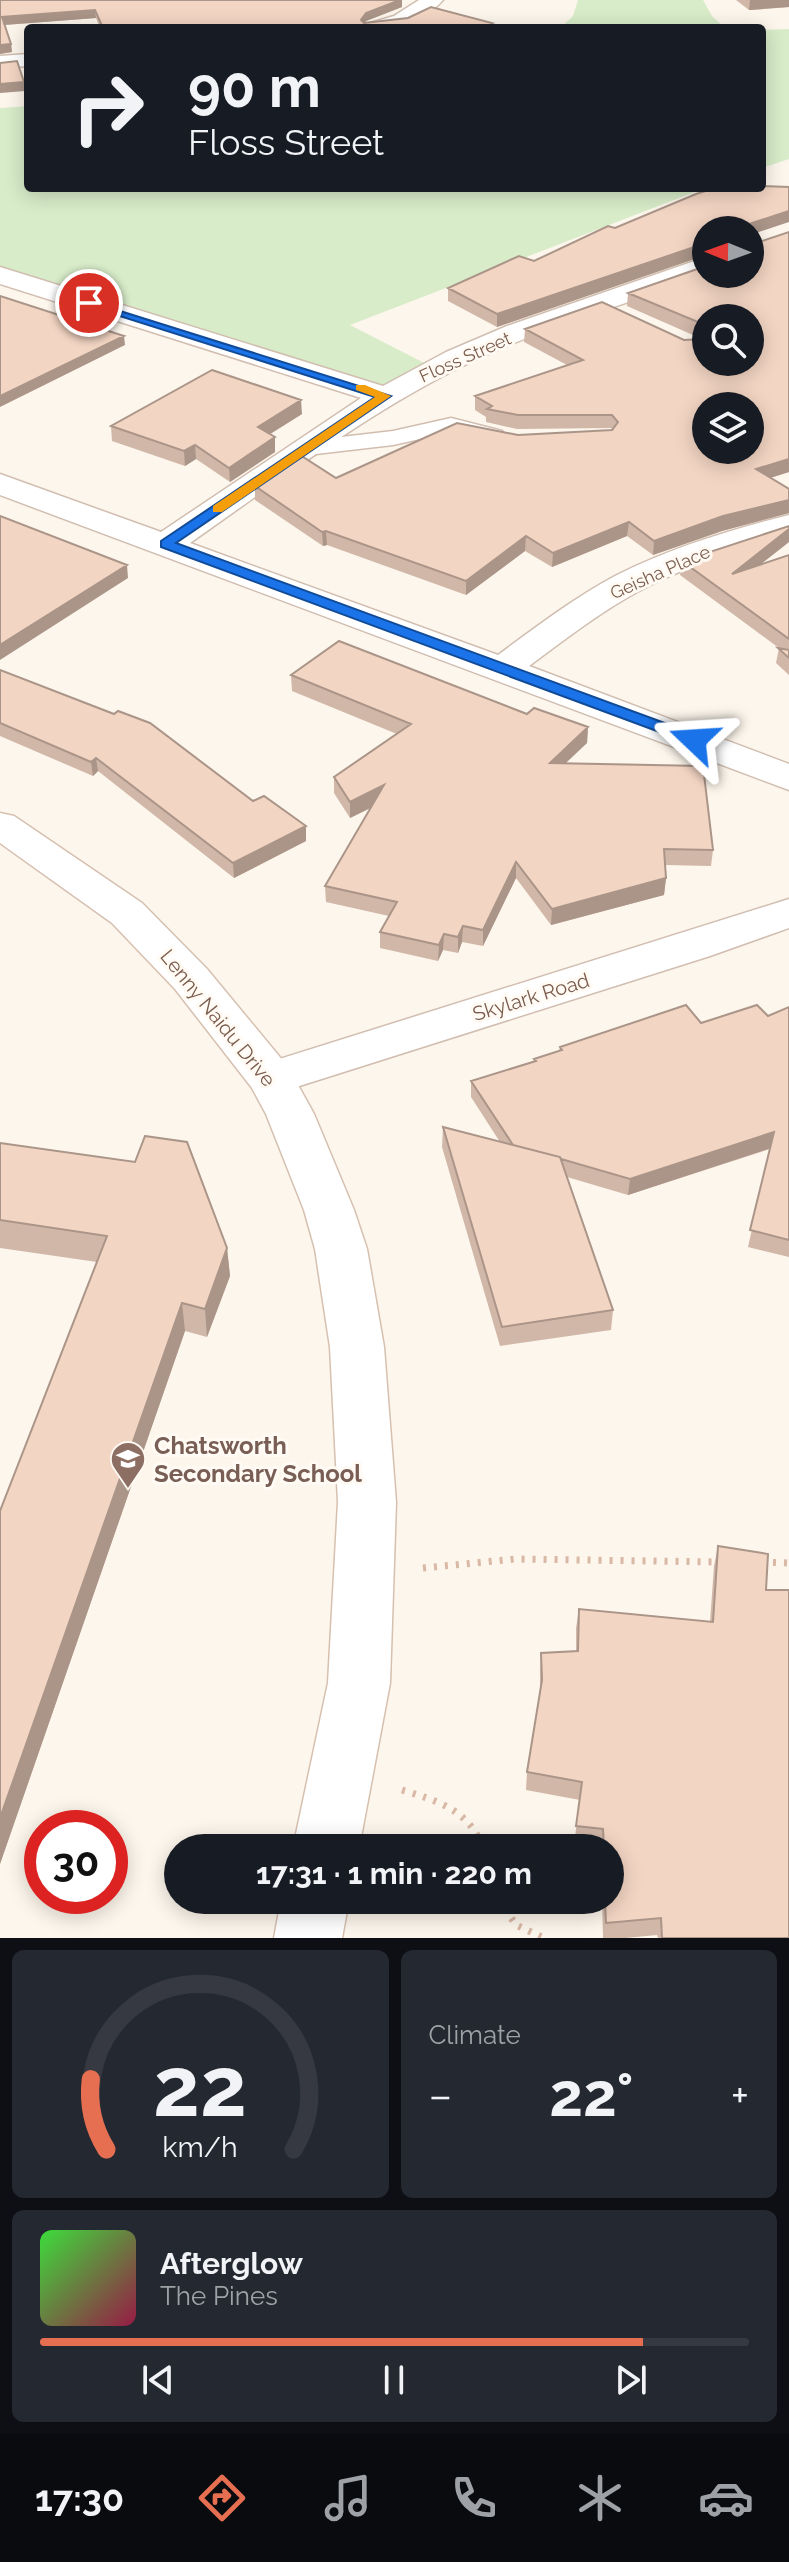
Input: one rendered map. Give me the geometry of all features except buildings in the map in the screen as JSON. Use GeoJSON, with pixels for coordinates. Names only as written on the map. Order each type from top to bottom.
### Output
{"type":"FeatureCollection","features":[{"type":"Feature","properties":{"kind":"street"},"geometry":{"type":"LineString","coordinates":[[388,24],[401,20],[433,0]]}},
{"type":"Feature","properties":{"kind":"street"},"geometry":{"type":"LineString","coordinates":[[0,62],[24,60]]}},
{"type":"Feature","properties":{"kind":"street","name":"Floss Street"},"geometry":{"type":"LineString","coordinates":[[166,544],[385,396],[460,356],[612,309],[692,272]]}},
{"type":"Feature","properties":{"kind":"street"},"geometry":{"type":"LineString","coordinates":[[0,275],[385,396]]}},
{"type":"Feature","properties":{"kind":"street"},"geometry":{"type":"LineString","coordinates":[[0,484],[789,778]]}},
{"type":"Feature","properties":{"kind":"street","name":"Geisha Place"},"geometry":{"type":"LineString","coordinates":[[502,669],[604,596],[644,575],[691,555],[789,525]]}},
{"type":"Feature","properties":{"kind":"street","name":"Lenny Naidu Drive"},"geometry":{"type":"LineString","coordinates":[[0,825],[127,913],[191,979],[271,1079],[290,1114],[329,1210],[341,1249],[357,1347],[366,1456],[366,1573],[359,1683],[329,1834]]}},
{"type":"Feature","properties":{"kind":"street","name":"Skylark Road"},"geometry":{"type":"LineString","coordinates":[[271,1079],[680,951],[789,913]]}},
{"type":"Feature","properties":{"kind":"street"},"geometry":{"type":"LineString","coordinates":[[308,1938],[312,1914]]}},
{"type":"Feature","properties":{"kind":"lane"},"geometry":{"type":"LineString","coordinates":[[307,448],[393,438],[451,425],[517,439]]}},
{"type":"Feature","properties":{"kind":"path"},"geometry":{"type":"LineString","coordinates":[[366,1573],[515,1559],[736,1562]]}},
{"type":"Feature","properties":{"kind":"path"},"geometry":{"type":"LineString","coordinates":[[752,1562],[789,1563]]}},
{"type":"Feature","properties":{"kind":"path"},"geometry":{"type":"LineString","coordinates":[[342,1770],[451,1806],[480,1834]]}},
{"type":"Feature","properties":{"kind":"path"},"geometry":{"type":"LineString","coordinates":[[506,1914],[518,1929],[544,1938]]}},
{"type":"Feature","properties":{"kind":"green space"},"geometry":{"type":"Polygon","coordinates":[[[578,0],[703,0],[721,24],[564,24],[573,16],[578,0]]]}},
{"type":"Feature","properties":{"kind":"green space"},"geometry":{"type":"Polygon","coordinates":[[[789,29],[789,159],[766,167],[766,30],[789,29]]]}},
{"type":"Feature","properties":{"kind":"green space"},"geometry":{"type":"Polygon","coordinates":[[[24,106],[24,192],[695,192],[350,325],[432,367],[385,395],[0,274],[0,108],[24,106]]]}},
{"type":"Feature","properties":{"kind":"slow traffic"},"geometry":{"type":"LineString","coordinates":[[218,509],[385,396],[360,388]]}},
{"type":"Feature","properties":{"kind":"place","name":"Chatsworth Secondary School"},"geometry":{"type":"Point","coordinates":[128,1490]}},
{"type":"Feature","properties":{"kind":"route"},"geometry":{"type":"LineString","coordinates":[[89,303],[385,396],[166,544],[694,740]]}}]}
